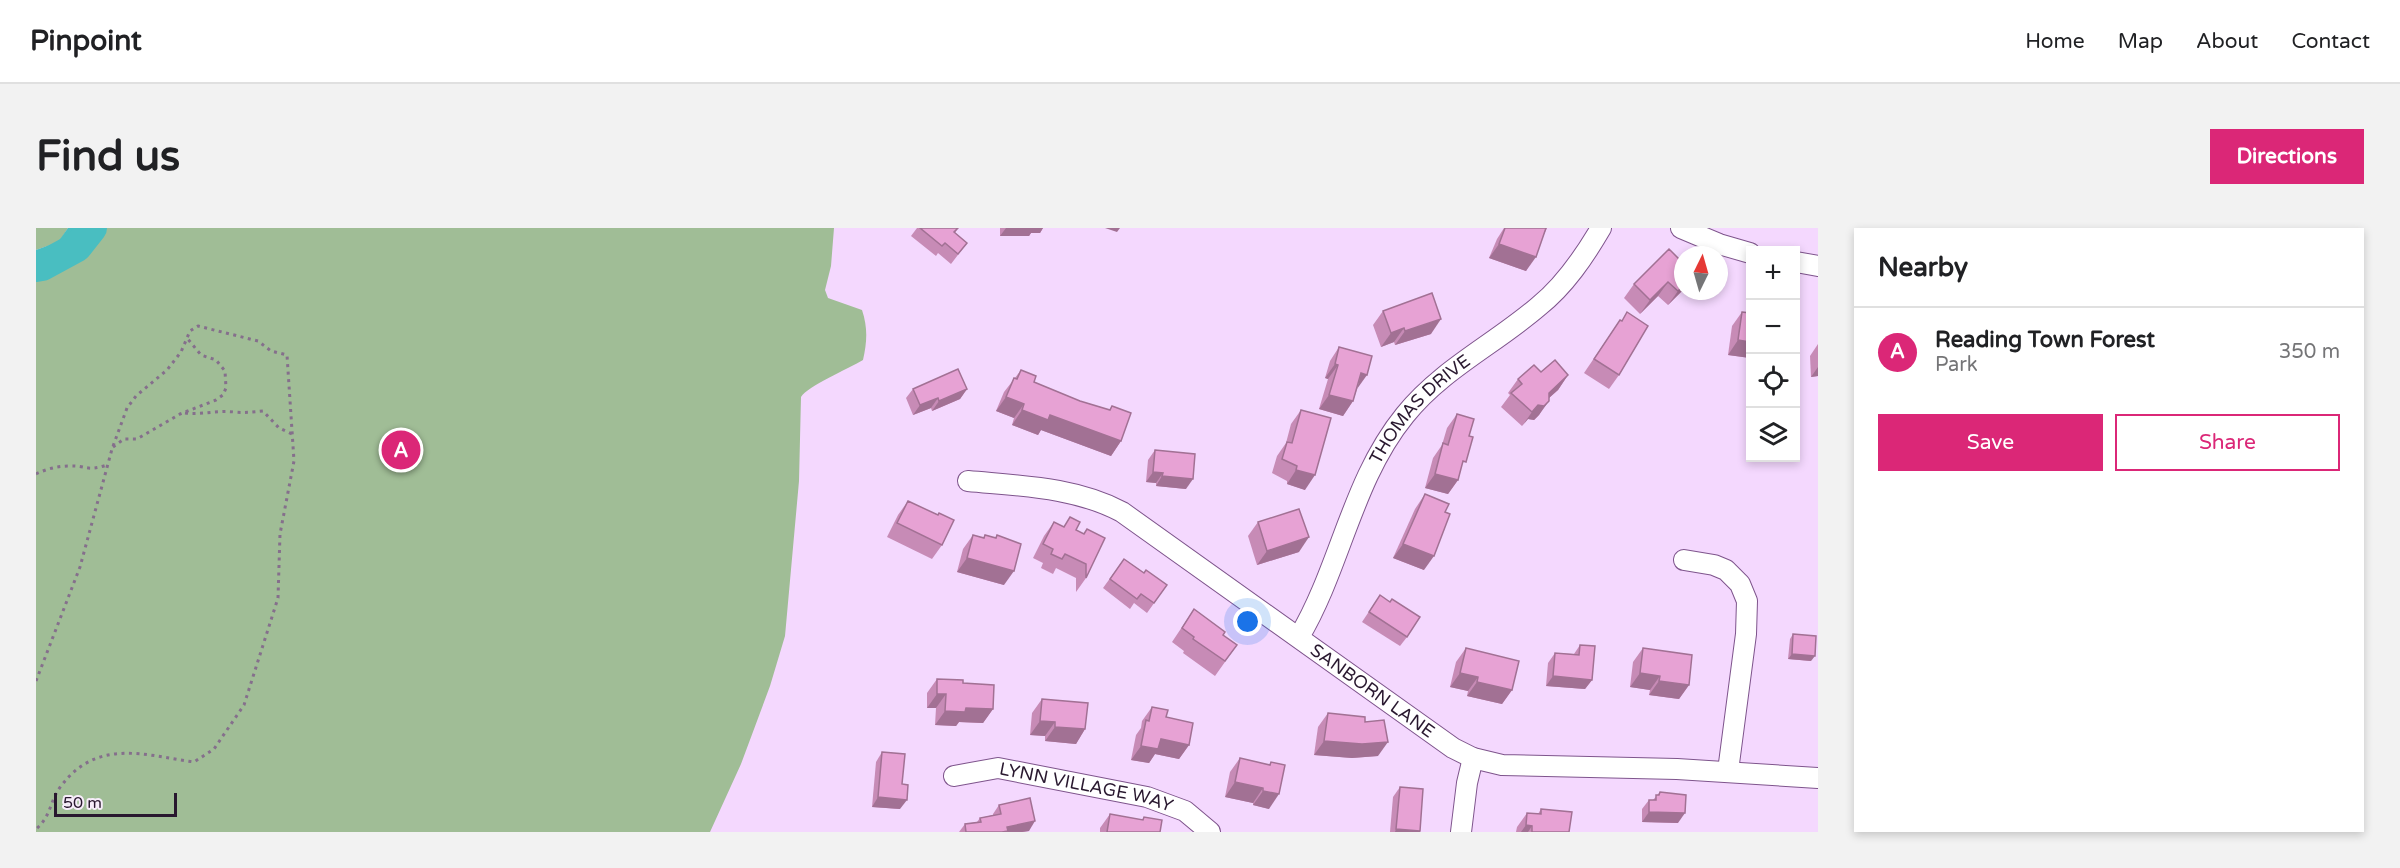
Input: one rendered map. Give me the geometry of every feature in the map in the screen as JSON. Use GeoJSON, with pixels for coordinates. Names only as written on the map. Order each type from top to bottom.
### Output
{"type":"FeatureCollection","features":[{"type":"Feature","properties":{"kind":"street","name":"THOMAS DRIVE"},"geometry":{"type":"LineString","coordinates":[[1299,637],[1319,601],[1365,479],[1405,415],[1436,382],[1554,293],[1583,258],[1601,228]]}},
{"type":"Feature","properties":{"kind":"street"},"geometry":{"type":"LineString","coordinates":[[1682,228],[1719,244],[1746,252]]}},
{"type":"Feature","properties":{"kind":"street"},"geometry":{"type":"LineString","coordinates":[[1800,263],[1818,266]]}},
{"type":"Feature","properties":{"kind":"street","name":"SANBORN LANE"},"geometry":{"type":"LineString","coordinates":[[968,481],[1084,495],[1108,505],[1132,519],[1444,741],[1473,758],[1502,765],[1530,767],[1728,771],[1818,778]]}},
{"type":"Feature","properties":{"kind":"street"},"geometry":{"type":"LineString","coordinates":[[1684,561],[1714,565],[1726,570],[1738,580],[1747,601],[1746,634],[1728,771]]}},
{"type":"Feature","properties":{"kind":"street"},"geometry":{"type":"LineString","coordinates":[[1461,832],[1467,783],[1473,758]]}},
{"type":"Feature","properties":{"kind":"street","name":"LYNN VILLAGE WAY"},"geometry":{"type":"LineString","coordinates":[[954,776],[998,768],[1147,797],[1185,811],[1210,832]]}},
{"type":"Feature","properties":{"kind":"path"},"geometry":{"type":"LineString","coordinates":[[36,681],[80,567],[112,448],[127,408],[136,396],[167,370],[182,352],[190,331],[198,326],[258,341],[271,351],[287,355],[294,461],[280,534],[278,598],[244,705],[214,749],[194,762],[127,752],[99,757],[76,770],[60,787],[45,821],[36,829]]}},
{"type":"Feature","properties":{"kind":"path"},"geometry":{"type":"LineString","coordinates":[[112,448],[124,439],[136,440],[183,412],[216,400],[223,395],[226,388],[225,371],[216,360],[201,355],[187,338]]}},
{"type":"Feature","properties":{"kind":"path"},"geometry":{"type":"LineString","coordinates":[[183,412],[201,415],[263,411],[279,428],[292,434]]}},
{"type":"Feature","properties":{"kind":"path"},"geometry":{"type":"LineString","coordinates":[[36,474],[68,466],[90,470],[108,464]]}},
{"type":"Feature","properties":{"kind":"shaded area"},"geometry":{"type":"Polygon","coordinates":[[[36,228],[68,228],[59,242],[36,250],[36,228]]]}},
{"type":"Feature","properties":{"kind":"shaded area"},"geometry":{"type":"Polygon","coordinates":[[[68,228],[92,228],[77,247],[36,267],[36,250],[58,242],[68,228]]]}},
{"type":"Feature","properties":{"kind":"shaded area"},"geometry":{"type":"Polygon","coordinates":[[[92,228],[834,228],[831,266],[825,290],[828,298],[862,310],[866,329],[863,360],[820,383],[801,397],[799,481],[785,636],[770,686],[741,764],[710,832],[36,832],[36,267],[77,247],[92,228]]]}},
{"type":"Feature","properties":{"kind":"building"},"geometry":{"type":"Polygon","coordinates":[[[920,228],[958,228],[954,232],[967,243],[958,254],[945,243],[942,246],[920,228]]]}},
{"type":"Feature","properties":{"kind":"building"},"geometry":{"type":"Polygon","coordinates":[[[1505,228],[1546,228],[1536,257],[1499,244],[1505,228]]]}},
{"type":"Feature","properties":{"kind":"building"},"geometry":{"type":"Polygon","coordinates":[[[1669,249],[1674,254],[1674,287],[1668,282],[1650,300],[1634,284],[1669,249]]]}},
{"type":"Feature","properties":{"kind":"building"},"geometry":{"type":"Polygon","coordinates":[[[1432,293],[1441,319],[1405,331],[1404,328],[1391,333],[1383,311],[1432,293]]]}},
{"type":"Feature","properties":{"kind":"building"},"geometry":{"type":"Polygon","coordinates":[[[1627,312],[1648,326],[1619,375],[1594,359],[1627,312]]]}},
{"type":"Feature","properties":{"kind":"building"},"geometry":{"type":"Polygon","coordinates":[[[1742,312],[1746,312],[1746,341],[1738,340],[1742,312]]]}},
{"type":"Feature","properties":{"kind":"building"},"geometry":{"type":"Polygon","coordinates":[[[1339,347],[1372,356],[1367,375],[1361,373],[1353,401],[1329,395],[1338,365],[1335,364],[1339,347]]]}},
{"type":"Feature","properties":{"kind":"building"},"geometry":{"type":"Polygon","coordinates":[[[1555,360],[1568,375],[1549,393],[1549,401],[1544,406],[1538,405],[1532,412],[1511,393],[1522,384],[1518,379],[1534,365],[1541,372],[1555,360]]]}},
{"type":"Feature","properties":{"kind":"building"},"geometry":{"type":"Polygon","coordinates":[[[958,369],[967,389],[939,401],[938,398],[920,405],[913,389],[958,369]]]}},
{"type":"Feature","properties":{"kind":"building"},"geometry":{"type":"Polygon","coordinates":[[[1021,370],[1036,376],[1034,382],[1080,401],[1110,410],[1112,406],[1131,413],[1121,441],[1050,415],[1048,420],[1022,410],[1024,404],[1006,397],[1014,378],[1017,379],[1021,370]]]}},
{"type":"Feature","properties":{"kind":"building"},"geometry":{"type":"Polygon","coordinates":[[[1301,410],[1331,418],[1315,475],[1296,470],[1297,466],[1282,459],[1287,442],[1292,443],[1301,410]]]}},
{"type":"Feature","properties":{"kind":"building"},"geometry":{"type":"Polygon","coordinates":[[[1457,414],[1474,419],[1469,436],[1473,437],[1458,480],[1435,474],[1443,443],[1448,445],[1457,414]]]}},
{"type":"Feature","properties":{"kind":"building"},"geometry":{"type":"Polygon","coordinates":[[[1155,450],[1195,454],[1193,479],[1162,476],[1163,473],[1153,472],[1155,450]]]}},
{"type":"Feature","properties":{"kind":"building"},"geometry":{"type":"Polygon","coordinates":[[[1425,494],[1449,504],[1445,512],[1450,514],[1434,556],[1403,544],[1425,494]]]}},
{"type":"Feature","properties":{"kind":"building"},"geometry":{"type":"Polygon","coordinates":[[[908,501],[954,520],[942,545],[897,523],[908,501]]]}},
{"type":"Feature","properties":{"kind":"building"},"geometry":{"type":"Polygon","coordinates":[[[1299,509],[1309,537],[1267,551],[1258,522],[1299,509]]]}},
{"type":"Feature","properties":{"kind":"building"},"geometry":{"type":"Polygon","coordinates":[[[1070,517],[1080,522],[1076,530],[1084,534],[1087,529],[1105,538],[1086,578],[1086,564],[1065,554],[1062,559],[1051,554],[1053,549],[1043,544],[1054,522],[1064,527],[1070,517]]]}},
{"type":"Feature","properties":{"kind":"building"},"geometry":{"type":"Polygon","coordinates":[[[973,535],[996,538],[997,535],[1021,544],[1014,571],[967,558],[973,535]]]}},
{"type":"Feature","properties":{"kind":"building"},"geometry":{"type":"Polygon","coordinates":[[[1124,559],[1144,573],[1146,570],[1167,585],[1154,603],[1141,594],[1137,599],[1110,579],[1124,559]]]}},
{"type":"Feature","properties":{"kind":"building"},"geometry":{"type":"Polygon","coordinates":[[[1380,595],[1390,602],[1392,599],[1420,617],[1407,637],[1369,612],[1380,595]]]}},
{"type":"Feature","properties":{"kind":"building"},"geometry":{"type":"Polygon","coordinates":[[[1194,609],[1225,632],[1223,635],[1237,645],[1225,661],[1193,639],[1194,637],[1182,628],[1194,609]]]}},
{"type":"Feature","properties":{"kind":"building"},"geometry":{"type":"Polygon","coordinates":[[[1793,634],[1816,636],[1815,656],[1792,654],[1793,634]]]}},
{"type":"Feature","properties":{"kind":"building"},"geometry":{"type":"Polygon","coordinates":[[[1580,645],[1595,646],[1592,680],[1553,676],[1555,653],[1579,655],[1580,645]]]}},
{"type":"Feature","properties":{"kind":"building"},"geometry":{"type":"Polygon","coordinates":[[[1466,648],[1519,661],[1512,690],[1477,682],[1478,677],[1460,673],[1466,648]]]}},
{"type":"Feature","properties":{"kind":"building"},"geometry":{"type":"Polygon","coordinates":[[[1643,648],[1692,655],[1689,685],[1659,681],[1660,676],[1640,673],[1643,648]]]}},
{"type":"Feature","properties":{"kind":"building"},"geometry":{"type":"Polygon","coordinates":[[[937,679],[994,685],[993,709],[966,708],[965,712],[945,711],[946,694],[937,694],[937,679]]]}},
{"type":"Feature","properties":{"kind":"building"},"geometry":{"type":"Polygon","coordinates":[[[1042,699],[1088,703],[1085,729],[1055,727],[1055,722],[1040,721],[1042,699]]]}},
{"type":"Feature","properties":{"kind":"building"},"geometry":{"type":"Polygon","coordinates":[[[1152,707],[1168,710],[1166,717],[1193,723],[1189,745],[1161,739],[1158,749],[1141,746],[1146,720],[1149,721],[1152,707]]]}},
{"type":"Feature","properties":{"kind":"building"},"geometry":{"type":"Polygon","coordinates":[[[1328,713],[1365,717],[1365,722],[1384,720],[1388,742],[1362,744],[1324,741],[1328,713]]]}},
{"type":"Feature","properties":{"kind":"building"},"geometry":{"type":"Polygon","coordinates":[[[882,752],[905,754],[902,784],[908,785],[907,800],[878,797],[882,752]]]}},
{"type":"Feature","properties":{"kind":"building"},"geometry":{"type":"Polygon","coordinates":[[[1240,758],[1270,765],[1271,762],[1285,765],[1279,794],[1235,782],[1240,758]]]}},
{"type":"Feature","properties":{"kind":"building"},"geometry":{"type":"Polygon","coordinates":[[[1400,787],[1423,789],[1420,831],[1396,829],[1400,787]]]}},
{"type":"Feature","properties":{"kind":"building"},"geometry":{"type":"Polygon","coordinates":[[[1660,792],[1686,795],[1685,813],[1649,812],[1649,800],[1656,800],[1656,795],[1660,792]]]}},
{"type":"Feature","properties":{"kind":"building"},"geometry":{"type":"Polygon","coordinates":[[[1030,798],[1035,821],[1007,827],[1008,831],[1002,832],[966,832],[965,824],[981,822],[980,818],[1001,814],[999,805],[1030,798]]]}},
{"type":"Feature","properties":{"kind":"building"},"geometry":{"type":"Polygon","coordinates":[[[1541,809],[1572,812],[1569,832],[1532,832],[1532,826],[1526,825],[1527,813],[1541,814],[1541,809]]]}},
{"type":"Feature","properties":{"kind":"building"},"geometry":{"type":"Polygon","coordinates":[[[1110,814],[1143,820],[1144,817],[1162,820],[1160,832],[1107,832],[1110,814]]]}},
{"type":"Feature","properties":{"kind":"waterway"},"geometry":{"type":"LineString","coordinates":[[36,267],[77,247],[92,228]]}},
{"type":"Feature","properties":{"kind":"place","name":"Reading Town Forest"},"geometry":{"type":"Point","coordinates":[401,450]}}]}
